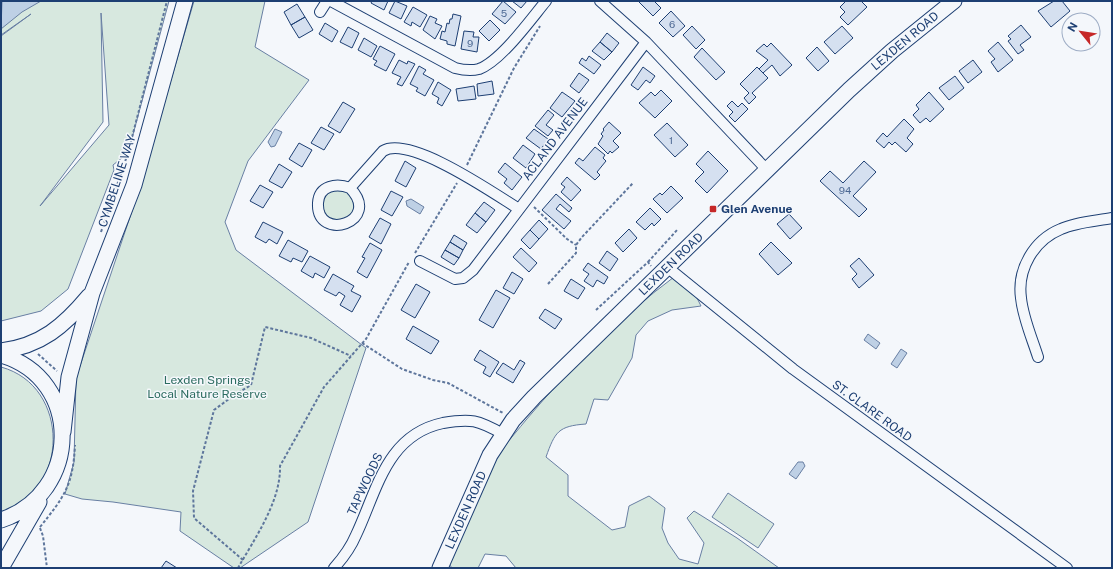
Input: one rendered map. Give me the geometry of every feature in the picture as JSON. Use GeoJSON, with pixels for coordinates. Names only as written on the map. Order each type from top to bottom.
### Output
{"type":"FeatureCollection","features":[{"type":"Feature","properties":{"kind":"main road","name":"CYMBELINE WAY"},"geometry":{"type":"LineString","coordinates":[[50,482],[60,460],[69,377],[92,293],[134,185],[185,1]]}},
{"type":"Feature","properties":{"kind":"main road","name":"LEXDEN ROAD"},"geometry":{"type":"LineString","coordinates":[[440,568],[490,454],[503,434],[534,397],[767,170],[892,51],[954,1]]}},
{"type":"Feature","properties":{"kind":"main road","name":"CYMBELINE WAY"},"geometry":{"type":"LineString","coordinates":[[1,351],[31,344],[52,334],[92,293]]}},
{"type":"Feature","properties":{"kind":"main road"},"geometry":{"type":"LineString","coordinates":[[1,355],[23,365],[43,382],[52,395],[59,411],[63,432]]}},
{"type":"Feature","properties":{"kind":"main road"},"geometry":{"type":"LineString","coordinates":[[1,520],[17,514],[29,506],[40,496],[50,482]]}},
{"type":"Feature","properties":{"kind":"main road"},"geometry":{"type":"LineString","coordinates":[[1,568],[50,482]]}},
{"type":"Feature","properties":{"kind":"street"},"geometry":{"type":"LineString","coordinates":[[320,12],[326,1]]}},
{"type":"Feature","properties":{"kind":"street"},"geometry":{"type":"LineString","coordinates":[[331,1],[454,68],[467,70],[478,69],[489,64],[499,55],[546,1]]}},
{"type":"Feature","properties":{"kind":"street"},"geometry":{"type":"LineString","coordinates":[[600,1],[646,42],[767,170]]}},
{"type":"Feature","properties":{"kind":"street","name":"ACLAND AVENUE"},"geometry":{"type":"LineString","coordinates":[[420,261],[448,277],[459,279],[463,278],[473,270],[646,42]]}},
{"type":"Feature","properties":{"kind":"street"},"geometry":{"type":"LineString","coordinates":[[350,188],[373,161],[389,147],[396,147],[424,155],[463,174],[519,209]]}},
{"type":"Feature","properties":{"kind":"street"},"geometry":{"type":"LineString","coordinates":[[334,184],[341,184],[350,188],[356,194],[359,202],[359,210],[355,218],[347,224],[341,226],[331,225],[326,222],[321,216],[318,204],[323,191],[334,184]]}},
{"type":"Feature","properties":{"kind":"street"},"geometry":{"type":"LineString","coordinates":[[1038,357],[1021,299],[1020,283],[1023,270],[1029,257],[1048,236],[1062,228],[1112,218]]}},
{"type":"Feature","properties":{"kind":"street","name":"ST. CLARE ROAD"},"geometry":{"type":"LineString","coordinates":[[668,268],[793,369],[1067,568]]}},
{"type":"Feature","properties":{"kind":"street","name":"TAPWOODS"},"geometry":{"type":"LineString","coordinates":[[334,568],[344,557],[356,537],[382,474],[393,454],[407,439],[431,426],[463,419],[485,423],[503,434]]}},
{"type":"Feature","properties":{"kind":"path","name":"CYMBELINE WAY"},"geometry":{"type":"LineString","coordinates":[[99,238],[128,153],[167,1]]}},
{"type":"Feature","properties":{"kind":"path"},"geometry":{"type":"LineString","coordinates":[[238,568],[263,524],[280,479],[280,466],[324,387],[362,343],[463,174],[514,68],[542,22]]}},
{"type":"Feature","properties":{"kind":"path"},"geometry":{"type":"LineString","coordinates":[[548,284],[576,253],[576,245],[633,184]]}},
{"type":"Feature","properties":{"kind":"path"},"geometry":{"type":"LineString","coordinates":[[526,200],[567,239],[576,245]]}},
{"type":"Feature","properties":{"kind":"path"},"geometry":{"type":"LineString","coordinates":[[596,310],[648,262],[678,229]]}},
{"type":"Feature","properties":{"kind":"path"},"geometry":{"type":"LineString","coordinates":[[648,262],[652,267]]}},
{"type":"Feature","properties":{"kind":"path"},"geometry":{"type":"LineString","coordinates":[[243,560],[194,518],[193,491],[214,410],[233,396],[252,386],[265,327],[310,338],[351,356]]}},
{"type":"Feature","properties":{"kind":"path"},"geometry":{"type":"LineString","coordinates":[[362,343],[402,369],[433,380],[448,382],[493,407]]}},
{"type":"Feature","properties":{"kind":"path"},"geometry":{"type":"LineString","coordinates":[[31,344],[34,350],[63,376],[69,377]]}},
{"type":"Feature","properties":{"kind":"path"},"geometry":{"type":"LineString","coordinates":[[40,528],[43,536],[47,568]]}},
{"type":"Feature","properties":{"kind":"green space"},"geometry":{"type":"Polygon","coordinates":[[[1,1],[169,1],[128,153],[113,165],[114,170],[68,289],[41,311],[1,321],[1,36],[31,14],[1,35],[1,1]],[[101,13],[103,122],[40,206],[109,125],[101,13]]]}},
{"type":"Feature","properties":{"kind":"green space","name":"Lexden Springs Local Nature Reserve"},"geometry":{"type":"Polygon","coordinates":[[[194,1],[265,1],[255,47],[309,80],[248,161],[225,222],[236,250],[366,348],[308,522],[240,568],[234,568],[180,531],[181,512],[82,499],[65,494],[74,462],[76,378],[138,193],[194,1]]]}},
{"type":"Feature","properties":{"kind":"green space"},"geometry":{"type":"Polygon","coordinates":[[[337,187],[353,195],[354,213],[341,222],[326,217],[321,202],[322,196],[337,187]]]}},
{"type":"Feature","properties":{"kind":"green space"},"geometry":{"type":"Polygon","coordinates":[[[674,277],[694,292],[701,306],[672,310],[648,321],[636,335],[632,358],[608,400],[594,399],[586,424],[569,426],[559,432],[555,436],[546,457],[568,475],[568,496],[612,530],[625,527],[629,506],[649,496],[665,508],[662,528],[668,543],[679,559],[698,564],[704,543],[687,518],[694,511],[737,538],[779,568],[516,568],[506,556],[485,554],[478,568],[452,568],[449,564],[476,496],[486,474],[504,446],[560,381],[596,344],[634,309],[674,277]]]}},
{"type":"Feature","properties":{"kind":"green space"},"geometry":{"type":"Polygon","coordinates":[[[1,367],[24,378],[40,395],[50,416],[53,440],[50,463],[40,484],[24,502],[1,513],[1,367]]]}},
{"type":"Feature","properties":{"kind":"green space"},"geometry":{"type":"Polygon","coordinates":[[[728,493],[774,524],[758,548],[712,517],[728,493]]]}},
{"type":"Feature","properties":{"kind":"water"},"geometry":{"type":"Polygon","coordinates":[[[2,1],[41,1],[22,12],[1,29],[2,1]]]}},
{"type":"Feature","properties":{"kind":"water"},"geometry":{"type":"Polygon","coordinates":[[[275,129],[282,132],[275,146],[271,147],[268,142],[275,129]]]}},
{"type":"Feature","properties":{"kind":"water"},"geometry":{"type":"Polygon","coordinates":[[[411,199],[424,207],[420,214],[407,206],[406,201],[411,199]]]}},
{"type":"Feature","properties":{"kind":"water"},"geometry":{"type":"Polygon","coordinates":[[[868,334],[880,343],[876,349],[864,340],[868,334]]]}},
{"type":"Feature","properties":{"kind":"water"},"geometry":{"type":"Polygon","coordinates":[[[901,349],[907,353],[897,368],[891,364],[901,349]]]}},
{"type":"Feature","properties":{"kind":"water"},"geometry":{"type":"Polygon","coordinates":[[[798,462],[803,462],[805,466],[796,479],[789,474],[798,462]]]}},
{"type":"Feature","properties":{"kind":"building"},"geometry":{"type":"Polygon","coordinates":[[[372,1],[388,1],[384,10],[371,3],[372,1]]]}},
{"type":"Feature","properties":{"kind":"building"},"geometry":{"type":"Polygon","coordinates":[[[395,1],[407,6],[401,19],[389,13],[395,1]]]}},
{"type":"Feature","properties":{"kind":"building"},"geometry":{"type":"Polygon","coordinates":[[[503,1],[516,12],[505,24],[492,14],[503,1]]]}},
{"type":"Feature","properties":{"kind":"building"},"geometry":{"type":"Polygon","coordinates":[[[512,1],[527,1],[521,8],[512,1]]]}},
{"type":"Feature","properties":{"kind":"building"},"geometry":{"type":"Polygon","coordinates":[[[638,1],[654,1],[661,8],[653,16],[638,1]]]}},
{"type":"Feature","properties":{"kind":"building"},"geometry":{"type":"Polygon","coordinates":[[[846,1],[861,1],[867,7],[848,25],[840,17],[845,12],[840,7],[846,1]]]}},
{"type":"Feature","properties":{"kind":"building"},"geometry":{"type":"Polygon","coordinates":[[[1054,1],[1062,1],[1070,11],[1061,12],[1061,19],[1051,27],[1038,11],[1054,1]]]}},
{"type":"Feature","properties":{"kind":"building"},"geometry":{"type":"Polygon","coordinates":[[[297,4],[305,17],[291,25],[284,12],[297,4]]]}},
{"type":"Feature","properties":{"kind":"building"},"geometry":{"type":"Polygon","coordinates":[[[413,7],[427,15],[420,27],[412,22],[411,26],[404,22],[413,7]]]}},
{"type":"Feature","properties":{"kind":"building"},"geometry":{"type":"Polygon","coordinates":[[[671,11],[685,26],[673,37],[659,23],[671,11]]]}},
{"type":"Feature","properties":{"kind":"building"},"geometry":{"type":"Polygon","coordinates":[[[453,14],[461,16],[455,46],[447,44],[447,41],[440,39],[442,31],[445,32],[447,23],[449,24],[453,14]]]}},
{"type":"Feature","properties":{"kind":"building"},"geometry":{"type":"Polygon","coordinates":[[[430,16],[437,19],[435,23],[442,26],[435,39],[423,30],[430,16]]]}},
{"type":"Feature","properties":{"kind":"building"},"geometry":{"type":"Polygon","coordinates":[[[305,17],[313,30],[299,38],[291,25],[305,17]]]}},
{"type":"Feature","properties":{"kind":"building"},"geometry":{"type":"Polygon","coordinates":[[[490,20],[500,30],[489,41],[479,31],[490,20]]]}},
{"type":"Feature","properties":{"kind":"building"},"geometry":{"type":"Polygon","coordinates":[[[325,23],[338,31],[332,42],[319,34],[325,23]]]}},
{"type":"Feature","properties":{"kind":"building"},"geometry":{"type":"Polygon","coordinates":[[[1021,25],[1031,37],[1020,45],[1024,50],[1018,54],[1008,41],[1011,39],[1008,36],[1021,25]]]}},
{"type":"Feature","properties":{"kind":"building"},"geometry":{"type":"Polygon","coordinates":[[[692,26],[705,40],[696,49],[683,35],[692,26]]]}},
{"type":"Feature","properties":{"kind":"building"},"geometry":{"type":"Polygon","coordinates":[[[842,26],[853,38],[835,54],[824,42],[842,26]]]}},
{"type":"Feature","properties":{"kind":"building"},"geometry":{"type":"Polygon","coordinates":[[[348,27],[359,33],[352,48],[340,42],[348,27]]]}},
{"type":"Feature","properties":{"kind":"building"},"geometry":{"type":"Polygon","coordinates":[[[464,31],[474,32],[473,37],[479,37],[477,52],[461,49],[464,31]]]}},
{"type":"Feature","properties":{"kind":"building"},"geometry":{"type":"Polygon","coordinates":[[[607,33],[619,43],[612,52],[600,42],[607,33]]]}},
{"type":"Feature","properties":{"kind":"building"},"geometry":{"type":"Polygon","coordinates":[[[364,38],[377,46],[371,57],[358,50],[364,38]]]}},
{"type":"Feature","properties":{"kind":"building"},"geometry":{"type":"Polygon","coordinates":[[[600,42],[612,52],[604,60],[592,51],[600,42]]]}},
{"type":"Feature","properties":{"kind":"building"},"geometry":{"type":"Polygon","coordinates":[[[998,42],[1013,60],[998,72],[991,62],[995,59],[988,51],[998,42]]]}},
{"type":"Feature","properties":{"kind":"building"},"geometry":{"type":"Polygon","coordinates":[[[771,43],[792,65],[780,76],[772,65],[763,73],[759,69],[768,60],[756,51],[764,44],[767,47],[771,43]]]}},
{"type":"Feature","properties":{"kind":"building"},"geometry":{"type":"Polygon","coordinates":[[[380,46],[395,54],[386,71],[374,65],[377,61],[373,59],[380,46]]]}},
{"type":"Feature","properties":{"kind":"building"},"geometry":{"type":"Polygon","coordinates":[[[817,47],[829,61],[818,71],[806,58],[817,47]]]}},
{"type":"Feature","properties":{"kind":"building"},"geometry":{"type":"Polygon","coordinates":[[[702,48],[725,72],[716,80],[694,57],[702,48]]]}},
{"type":"Feature","properties":{"kind":"building"},"geometry":{"type":"Polygon","coordinates":[[[589,56],[601,65],[594,74],[579,63],[582,58],[586,61],[589,56]]]}},
{"type":"Feature","properties":{"kind":"building"},"geometry":{"type":"Polygon","coordinates":[[[399,60],[407,64],[408,61],[415,64],[402,86],[397,84],[401,77],[392,73],[399,60]]]}},
{"type":"Feature","properties":{"kind":"building"},"geometry":{"type":"Polygon","coordinates":[[[973,60],[982,72],[968,83],[959,71],[973,60]]]}},
{"type":"Feature","properties":{"kind":"building"},"geometry":{"type":"Polygon","coordinates":[[[419,66],[426,70],[423,74],[434,80],[425,96],[416,91],[418,88],[410,84],[419,66]]]}},
{"type":"Feature","properties":{"kind":"building"},"geometry":{"type":"Polygon","coordinates":[[[643,67],[655,76],[650,83],[646,80],[638,90],[631,85],[643,67]]]}},
{"type":"Feature","properties":{"kind":"building"},"geometry":{"type":"Polygon","coordinates":[[[757,67],[768,78],[752,93],[756,97],[749,104],[744,98],[749,93],[740,84],[757,67]]]}},
{"type":"Feature","properties":{"kind":"building"},"geometry":{"type":"Polygon","coordinates":[[[579,73],[589,80],[579,93],[570,86],[579,73]]]}},
{"type":"Feature","properties":{"kind":"building"},"geometry":{"type":"Polygon","coordinates":[[[955,76],[964,88],[949,100],[939,88],[955,76]]]}},
{"type":"Feature","properties":{"kind":"building"},"geometry":{"type":"Polygon","coordinates":[[[492,81],[494,94],[478,96],[477,84],[492,81]]]}},
{"type":"Feature","properties":{"kind":"building"},"geometry":{"type":"Polygon","coordinates":[[[438,82],[451,90],[442,106],[437,103],[439,98],[432,94],[438,82]]]}},
{"type":"Feature","properties":{"kind":"building"},"geometry":{"type":"Polygon","coordinates":[[[474,86],[476,99],[458,101],[456,89],[474,86]]]}},
{"type":"Feature","properties":{"kind":"building"},"geometry":{"type":"Polygon","coordinates":[[[661,90],[672,101],[655,118],[639,103],[651,92],[655,96],[661,90]]]}},
{"type":"Feature","properties":{"kind":"building"},"geometry":{"type":"Polygon","coordinates":[[[562,92],[575,101],[562,117],[550,108],[562,92]]]}},
{"type":"Feature","properties":{"kind":"building"},"geometry":{"type":"Polygon","coordinates":[[[929,92],[944,109],[930,122],[926,118],[920,123],[913,115],[919,109],[916,105],[929,92]]]}},
{"type":"Feature","properties":{"kind":"building"},"geometry":{"type":"Polygon","coordinates":[[[732,101],[738,107],[742,103],[748,109],[735,122],[729,116],[733,112],[727,106],[732,101]]]}},
{"type":"Feature","properties":{"kind":"building"},"geometry":{"type":"Polygon","coordinates":[[[343,102],[355,109],[340,133],[328,126],[343,102]]]}},
{"type":"Feature","properties":{"kind":"building"},"geometry":{"type":"Polygon","coordinates":[[[548,110],[554,115],[546,125],[553,130],[548,136],[535,126],[548,110]]]}},
{"type":"Feature","properties":{"kind":"building"},"geometry":{"type":"Polygon","coordinates":[[[904,119],[914,129],[907,138],[913,144],[906,152],[895,142],[892,145],[889,142],[884,148],[876,141],[883,133],[887,137],[904,119]]]}},
{"type":"Feature","properties":{"kind":"building"},"geometry":{"type":"Polygon","coordinates":[[[609,122],[621,133],[613,141],[619,147],[612,153],[610,151],[608,154],[598,144],[603,136],[601,134],[604,130],[603,129],[609,122]]]}},
{"type":"Feature","properties":{"kind":"building"},"geometry":{"type":"Polygon","coordinates":[[[667,123],[688,145],[675,157],[654,135],[667,123]]]}},
{"type":"Feature","properties":{"kind":"building"},"geometry":{"type":"Polygon","coordinates":[[[321,127],[334,134],[324,150],[311,143],[321,127]]]}},
{"type":"Feature","properties":{"kind":"building"},"geometry":{"type":"Polygon","coordinates":[[[534,129],[548,139],[541,149],[526,138],[534,129]]]}},
{"type":"Feature","properties":{"kind":"building"},"geometry":{"type":"Polygon","coordinates":[[[299,143],[312,150],[302,167],[289,159],[299,143]]]}},
{"type":"Feature","properties":{"kind":"building"},"geometry":{"type":"Polygon","coordinates":[[[523,145],[535,154],[526,168],[513,158],[523,145]]]}},
{"type":"Feature","properties":{"kind":"building"},"geometry":{"type":"Polygon","coordinates":[[[595,147],[605,155],[603,158],[606,161],[597,172],[600,175],[595,180],[575,163],[579,158],[583,161],[595,147]]]}},
{"type":"Feature","properties":{"kind":"building"},"geometry":{"type":"Polygon","coordinates":[[[708,151],[728,171],[707,193],[695,181],[704,172],[696,164],[708,151]]]}},
{"type":"Feature","properties":{"kind":"building"},"geometry":{"type":"Polygon","coordinates":[[[405,161],[416,168],[406,187],[395,181],[405,161]]]}},
{"type":"Feature","properties":{"kind":"building"},"geometry":{"type":"Polygon","coordinates":[[[864,161],[876,172],[853,196],[867,209],[859,217],[820,181],[830,171],[843,183],[864,161]]]}},
{"type":"Feature","properties":{"kind":"building"},"geometry":{"type":"Polygon","coordinates":[[[505,163],[522,177],[512,190],[504,183],[507,179],[498,172],[505,163]]]}},
{"type":"Feature","properties":{"kind":"building"},"geometry":{"type":"Polygon","coordinates":[[[279,164],[292,172],[282,188],[269,181],[279,164]]]}},
{"type":"Feature","properties":{"kind":"building"},"geometry":{"type":"Polygon","coordinates":[[[567,177],[581,190],[571,201],[561,192],[565,187],[561,184],[567,177]]]}},
{"type":"Feature","properties":{"kind":"building"},"geometry":{"type":"Polygon","coordinates":[[[260,185],[273,192],[263,208],[250,201],[260,185]]]}},
{"type":"Feature","properties":{"kind":"building"},"geometry":{"type":"Polygon","coordinates":[[[671,186],[683,198],[667,213],[653,199],[660,193],[662,195],[671,186]]]}},
{"type":"Feature","properties":{"kind":"building"},"geometry":{"type":"Polygon","coordinates":[[[391,191],[403,197],[392,216],[381,210],[391,191]]]}},
{"type":"Feature","properties":{"kind":"building"},"geometry":{"type":"Polygon","coordinates":[[[556,194],[572,208],[569,212],[560,204],[556,209],[571,221],[564,229],[542,210],[556,194]]]}},
{"type":"Feature","properties":{"kind":"building"},"geometry":{"type":"Polygon","coordinates":[[[484,202],[495,210],[486,222],[475,213],[484,202]]]}},
{"type":"Feature","properties":{"kind":"building"},"geometry":{"type":"Polygon","coordinates":[[[650,208],[661,219],[654,226],[652,223],[645,230],[636,222],[650,208]]]}},
{"type":"Feature","properties":{"kind":"building"},"geometry":{"type":"Polygon","coordinates":[[[475,213],[486,222],[477,233],[466,225],[475,213]]]}},
{"type":"Feature","properties":{"kind":"building"},"geometry":{"type":"Polygon","coordinates":[[[789,214],[802,228],[790,239],[777,224],[789,214]]]}},
{"type":"Feature","properties":{"kind":"building"},"geometry":{"type":"Polygon","coordinates":[[[380,218],[391,224],[381,244],[369,237],[380,218]]]}},
{"type":"Feature","properties":{"kind":"building"},"geometry":{"type":"Polygon","coordinates":[[[539,220],[548,229],[539,239],[530,230],[539,220]]]}},
{"type":"Feature","properties":{"kind":"building"},"geometry":{"type":"Polygon","coordinates":[[[263,222],[283,232],[277,244],[269,239],[266,243],[255,237],[263,222]]]}},
{"type":"Feature","properties":{"kind":"building"},"geometry":{"type":"Polygon","coordinates":[[[629,229],[637,238],[623,252],[615,243],[629,229]]]}},
{"type":"Feature","properties":{"kind":"building"},"geometry":{"type":"Polygon","coordinates":[[[530,230],[539,239],[530,249],[521,240],[530,230]]]}},
{"type":"Feature","properties":{"kind":"building"},"geometry":{"type":"Polygon","coordinates":[[[454,235],[467,243],[463,250],[450,242],[454,235]]]}},
{"type":"Feature","properties":{"kind":"building"},"geometry":{"type":"Polygon","coordinates":[[[288,240],[308,251],[302,262],[293,258],[291,262],[279,256],[288,240]]]}},
{"type":"Feature","properties":{"kind":"building"},"geometry":{"type":"Polygon","coordinates":[[[450,242],[463,250],[459,258],[445,250],[450,242]]]}},
{"type":"Feature","properties":{"kind":"building"},"geometry":{"type":"Polygon","coordinates":[[[771,242],[792,263],[778,275],[759,254],[771,242]]]}},
{"type":"Feature","properties":{"kind":"building"},"geometry":{"type":"Polygon","coordinates":[[[370,243],[382,250],[367,278],[357,272],[365,258],[362,257],[370,243]]]}},
{"type":"Feature","properties":{"kind":"building"},"geometry":{"type":"Polygon","coordinates":[[[521,248],[537,263],[529,272],[513,257],[521,248]]]}},
{"type":"Feature","properties":{"kind":"building"},"geometry":{"type":"Polygon","coordinates":[[[445,250],[459,258],[454,265],[441,257],[445,250]]]}},
{"type":"Feature","properties":{"kind":"building"},"geometry":{"type":"Polygon","coordinates":[[[607,251],[618,259],[610,271],[599,263],[607,251]]]}},
{"type":"Feature","properties":{"kind":"building"},"geometry":{"type":"Polygon","coordinates":[[[310,256],[330,267],[324,278],[315,273],[313,278],[301,271],[310,256]]]}},
{"type":"Feature","properties":{"kind":"building"},"geometry":{"type":"Polygon","coordinates":[[[859,258],[874,275],[859,288],[852,279],[857,274],[850,266],[859,258]]]}},
{"type":"Feature","properties":{"kind":"building"},"geometry":{"type":"Polygon","coordinates":[[[588,263],[608,277],[604,284],[597,280],[593,287],[584,281],[589,274],[583,270],[588,263]]]}},
{"type":"Feature","properties":{"kind":"building"},"geometry":{"type":"Polygon","coordinates":[[[512,272],[523,279],[514,294],[503,288],[512,272]]]}},
{"type":"Feature","properties":{"kind":"building"},"geometry":{"type":"Polygon","coordinates":[[[333,274],[354,286],[351,291],[361,296],[352,312],[340,305],[345,296],[339,292],[336,296],[324,290],[333,274]]]}},
{"type":"Feature","properties":{"kind":"building"},"geometry":{"type":"Polygon","coordinates":[[[571,279],[585,288],[578,299],[564,291],[571,279]]]}},
{"type":"Feature","properties":{"kind":"building"},"geometry":{"type":"Polygon","coordinates":[[[416,284],[430,292],[415,318],[401,310],[416,284]]]}},
{"type":"Feature","properties":{"kind":"building"},"geometry":{"type":"Polygon","coordinates":[[[496,290],[510,298],[493,328],[479,320],[496,290]]]}},
{"type":"Feature","properties":{"kind":"building"},"geometry":{"type":"Polygon","coordinates":[[[545,309],[562,319],[555,329],[539,318],[545,309]]]}},
{"type":"Feature","properties":{"kind":"building"},"geometry":{"type":"Polygon","coordinates":[[[413,326],[439,341],[431,354],[406,339],[413,326]]]}},
{"type":"Feature","properties":{"kind":"building"},"geometry":{"type":"Polygon","coordinates":[[[480,350],[499,362],[490,377],[483,373],[486,367],[474,360],[480,350]]]}},
{"type":"Feature","properties":{"kind":"building"},"geometry":{"type":"Polygon","coordinates":[[[520,360],[525,363],[513,383],[496,373],[503,363],[514,370],[520,360]]]}},
{"type":"Feature","properties":{"kind":"building"},"geometry":{"type":"Polygon","coordinates":[[[166,561],[177,568],[161,568],[166,561]]]}},
{"type":"Feature","properties":{"kind":"place","name":"Glen Avenue"},"geometry":{"type":"Point","coordinates":[713,209]}}]}
